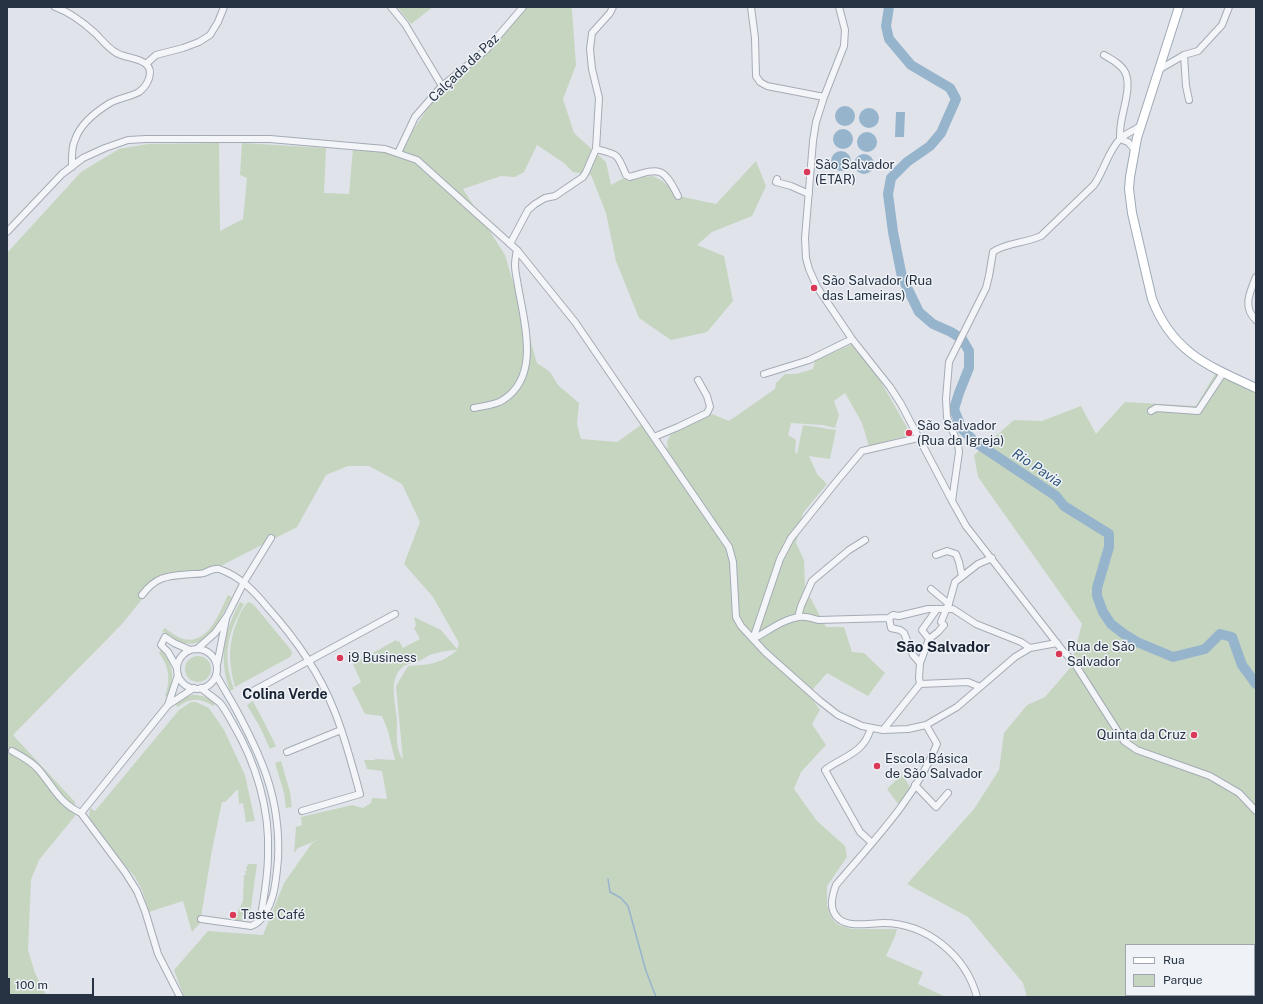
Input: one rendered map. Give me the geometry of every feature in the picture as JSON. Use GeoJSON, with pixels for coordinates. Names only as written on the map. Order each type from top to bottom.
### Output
{"type":"FeatureCollection","features":[{"type":"Feature","properties":{"kind":"main road"},"geometry":{"type":"LineString","coordinates":[[1180,7],[1134,150],[1130,177],[1132,213],[1152,299],[1157,312],[1167,329],[1176,341],[1187,351],[1223,373],[1256,388]]}},
{"type":"Feature","properties":{"kind":"street"},"geometry":{"type":"LineString","coordinates":[[55,7],[80,20],[116,54],[146,64],[150,72],[150,80],[139,92],[111,103],[83,126],[75,139],[72,155],[72,167]]}},
{"type":"Feature","properties":{"kind":"street"},"geometry":{"type":"LineString","coordinates":[[146,64],[156,55],[183,48],[199,42],[210,35],[218,22],[224,7]]}},
{"type":"Feature","properties":{"kind":"street"},"geometry":{"type":"LineString","coordinates":[[391,7],[405,24],[442,86]]}},
{"type":"Feature","properties":{"kind":"street","name":"Calçada da Paz"},"geometry":{"type":"LineString","coordinates":[[398,153],[415,117],[442,86],[486,50],[523,7]]}},
{"type":"Feature","properties":{"kind":"street"},"geometry":{"type":"LineString","coordinates":[[510,244],[528,210],[545,198],[555,196],[583,178],[596,149],[599,98],[592,69],[590,49],[592,33],[610,13],[613,7]]}},
{"type":"Feature","properties":{"kind":"street"},"geometry":{"type":"LineString","coordinates":[[752,7],[755,38],[756,76],[760,82],[767,86],[824,97]]}},
{"type":"Feature","properties":{"kind":"street"},"geometry":{"type":"LineString","coordinates":[[839,7],[845,30],[844,46],[824,97],[815,128],[805,238],[806,258],[817,287],[852,339],[890,387],[901,404],[966,526],[1057,643],[1073,661],[1124,741],[1136,750],[1210,776],[1239,793],[1256,811]]}},
{"type":"Feature","properties":{"kind":"street"},"geometry":{"type":"LineString","coordinates":[[1160,69],[1184,55],[1198,51],[1222,25],[1229,7]]}},
{"type":"Feature","properties":{"kind":"street"},"geometry":{"type":"LineString","coordinates":[[1104,54],[1118,63],[1126,72],[1128,88],[1121,124],[1123,137],[1134,150]]}},
{"type":"Feature","properties":{"kind":"street"},"geometry":{"type":"LineString","coordinates":[[1184,55],[1186,86],[1189,100]]}},
{"type":"Feature","properties":{"kind":"street"},"geometry":{"type":"LineString","coordinates":[[952,501],[959,452],[958,444],[947,417],[946,399],[949,362],[986,288],[993,252],[998,248],[1031,240],[1046,232],[1094,185],[1112,151],[1123,137],[1128,133],[1135,131],[1141,125]]}},
{"type":"Feature","properties":{"kind":"street"},"geometry":{"type":"LineString","coordinates":[[1123,137],[1137,138]]}},
{"type":"Feature","properties":{"kind":"street"},"geometry":{"type":"LineString","coordinates":[[7,232],[62,174],[83,158],[128,140],[270,139],[385,149],[417,160],[517,250],[575,322],[729,547],[733,562],[736,617],[741,626],[765,652],[838,715],[862,726],[883,730],[926,725],[957,706],[1015,657],[1030,648],[1057,643]]}},
{"type":"Feature","properties":{"kind":"street"},"geometry":{"type":"LineString","coordinates":[[596,149],[614,154],[618,157],[626,175],[630,177],[652,170],[662,173],[674,188],[678,196]]}},
{"type":"Feature","properties":{"kind":"street"},"geometry":{"type":"LineString","coordinates":[[777,179],[776,182],[791,186],[809,194]]}},
{"type":"Feature","properties":{"kind":"street"},"geometry":{"type":"LineString","coordinates":[[474,408],[502,401],[506,398],[517,387],[528,356],[528,341],[515,266],[517,250]]}},
{"type":"Feature","properties":{"kind":"street"},"geometry":{"type":"LineString","coordinates":[[1256,277],[1247,299],[1250,313],[1256,320]]}},
{"type":"Feature","properties":{"kind":"street"},"geometry":{"type":"LineString","coordinates":[[764,374],[809,360],[852,339]]}},
{"type":"Feature","properties":{"kind":"street"},"geometry":{"type":"LineString","coordinates":[[1151,411],[1156,408],[1198,411],[1223,373]]}},
{"type":"Feature","properties":{"kind":"street"},"geometry":{"type":"LineString","coordinates":[[654,438],[706,413],[710,407],[707,396],[698,380]]}},
{"type":"Feature","properties":{"kind":"street"},"geometry":{"type":"LineString","coordinates":[[753,639],[780,559],[791,538],[836,482],[862,451],[918,438]]}},
{"type":"Feature","properties":{"kind":"street"},"geometry":{"type":"LineString","coordinates":[[944,487],[955,479]]}},
{"type":"Feature","properties":{"kind":"street"},"geometry":{"type":"LineString","coordinates":[[197,649],[215,632],[227,616],[244,582],[271,538]]}},
{"type":"Feature","properties":{"kind":"street"},"geometry":{"type":"LineString","coordinates":[[798,617],[812,581],[849,550],[865,540]]}},
{"type":"Feature","properties":{"kind":"street"},"geometry":{"type":"LineString","coordinates":[[936,555],[947,551],[956,554],[962,576]]}},
{"type":"Feature","properties":{"kind":"street"},"geometry":{"type":"LineString","coordinates":[[883,730],[920,684],[920,663],[929,638],[942,629],[944,625],[941,622],[948,607],[955,582],[978,564],[992,558]]}},
{"type":"Feature","properties":{"kind":"street"},"geometry":{"type":"LineString","coordinates":[[142,595],[150,585],[168,576],[204,573],[218,569],[244,582],[279,620],[308,661],[331,703],[341,730],[360,794],[302,812]]}},
{"type":"Feature","properties":{"kind":"street"},"geometry":{"type":"LineString","coordinates":[[931,588],[948,607],[976,624],[1020,642],[1030,648]]}},
{"type":"Feature","properties":{"kind":"street"},"geometry":{"type":"LineString","coordinates":[[753,639],[785,622],[798,617],[807,617],[818,620],[889,618],[893,615],[899,616],[922,610],[948,607]]}},
{"type":"Feature","properties":{"kind":"street"},"geometry":{"type":"LineString","coordinates":[[929,638],[922,630],[937,609]]}},
{"type":"Feature","properties":{"kind":"street"},"geometry":{"type":"LineString","coordinates":[[255,690],[395,614]]}},
{"type":"Feature","properties":{"kind":"street"},"geometry":{"type":"LineString","coordinates":[[168,705],[197,688],[210,684],[216,675],[227,616]]}},
{"type":"Feature","properties":{"kind":"street"},"geometry":{"type":"LineString","coordinates":[[889,618],[891,628],[900,630],[904,633],[913,655],[920,663]]}},
{"type":"Feature","properties":{"kind":"street"},"geometry":{"type":"LineString","coordinates":[[190,650],[165,637],[161,645],[168,652],[177,668],[178,675],[184,684],[197,688],[221,704],[240,736],[260,787],[267,824],[268,855],[261,918]]}},
{"type":"Feature","properties":{"kind":"street"},"geometry":{"type":"LineString","coordinates":[[177,668],[181,657],[190,650],[197,649],[209,652],[216,662],[217,668]]}},
{"type":"Feature","properties":{"kind":"street"},"geometry":{"type":"LineString","coordinates":[[81,813],[168,705],[178,675]]}},
{"type":"Feature","properties":{"kind":"street"},"geometry":{"type":"LineString","coordinates":[[201,919],[251,926],[256,924],[265,913],[272,899],[277,871],[278,837],[273,798],[262,761],[248,731],[216,675]]}},
{"type":"Feature","properties":{"kind":"street"},"geometry":{"type":"LineString","coordinates":[[920,684],[968,682],[980,686]]}},
{"type":"Feature","properties":{"kind":"street"},"geometry":{"type":"LineString","coordinates":[[896,715],[900,729]]}},
{"type":"Feature","properties":{"kind":"street"},"geometry":{"type":"LineString","coordinates":[[926,725],[937,744],[898,813],[836,885],[831,904],[834,913],[839,919],[848,923],[900,924],[925,933],[945,946],[954,954],[967,972],[977,997]]}},
{"type":"Feature","properties":{"kind":"street"},"geometry":{"type":"LineString","coordinates":[[871,728],[867,739],[858,750],[825,770],[860,832],[872,843]]}},
{"type":"Feature","properties":{"kind":"street"},"geometry":{"type":"LineString","coordinates":[[287,752],[341,730]]}},
{"type":"Feature","properties":{"kind":"street"},"geometry":{"type":"LineString","coordinates":[[12,751],[26,758],[38,768],[61,799],[72,809],[81,813],[125,872],[137,891],[145,911],[158,954],[180,997]]}},
{"type":"Feature","properties":{"kind":"street"},"geometry":{"type":"LineString","coordinates":[[915,785],[936,807],[948,793]]}},
{"type":"Feature","properties":{"kind":"green space"},"geometry":{"type":"Polygon","coordinates":[[[397,7],[433,7],[411,24],[397,7]]]}},
{"type":"Feature","properties":{"kind":"green space"},"geometry":{"type":"Polygon","coordinates":[[[524,7],[571,7],[576,65],[563,99],[574,133],[606,162],[611,185],[622,179],[653,176],[683,197],[716,204],[756,161],[766,186],[752,216],[712,232],[697,245],[724,256],[733,301],[707,332],[671,340],[639,318],[616,261],[606,213],[591,175],[573,172],[564,163],[537,145],[524,172],[515,177],[501,176],[463,189],[505,255],[537,363],[550,372],[558,385],[579,403],[577,424],[581,439],[617,442],[641,425],[668,449],[667,442],[670,435],[712,414],[729,421],[775,389],[776,383],[785,374],[796,374],[813,369],[815,361],[852,344],[877,375],[909,431],[907,436],[869,446],[862,423],[845,393],[834,401],[839,415],[835,428],[823,425],[791,423],[788,435],[796,440],[795,452],[797,454],[803,425],[836,430],[830,459],[809,456],[817,474],[827,484],[803,513],[796,543],[804,560],[805,588],[826,627],[844,627],[852,652],[864,653],[885,673],[868,696],[827,673],[814,688],[810,696],[820,710],[812,724],[826,745],[801,772],[794,789],[817,821],[845,846],[847,857],[827,886],[827,905],[830,915],[835,922],[839,925],[852,929],[897,929],[886,956],[923,972],[918,984],[946,997],[184,997],[174,970],[208,931],[263,935],[284,883],[312,843],[320,839],[298,848],[294,853],[296,827],[302,825],[301,817],[352,805],[363,808],[371,803],[372,798],[387,799],[382,771],[367,769],[364,760],[395,760],[388,731],[382,716],[365,714],[352,688],[361,682],[353,664],[396,640],[397,642],[399,641],[403,648],[420,639],[414,628],[416,626],[414,617],[441,630],[457,649],[459,643],[433,597],[404,564],[420,522],[402,484],[369,466],[348,466],[326,475],[297,527],[199,577],[156,582],[122,624],[13,735],[75,802],[75,816],[39,860],[31,880],[28,950],[35,973],[47,997],[7,997],[7,253],[81,172],[119,149],[148,144],[219,143],[220,231],[243,219],[247,178],[240,175],[242,143],[326,148],[324,193],[349,194],[353,148],[398,153],[431,103],[524,7]],[[457,650],[445,651],[431,655],[419,661],[408,664],[399,671],[396,677],[394,691],[397,741],[400,755],[403,760],[396,686],[408,666],[434,663],[451,655],[457,650]]]}},
{"type":"Feature","properties":{"kind":"green space"},"geometry":{"type":"Polygon","coordinates":[[[1215,374],[1256,393],[1256,997],[1027,997],[1023,983],[968,917],[907,884],[974,809],[999,770],[1004,733],[1027,705],[1045,697],[1070,668],[1082,624],[978,477],[974,455],[1014,420],[1042,421],[1081,406],[1096,434],[1125,402],[1196,406],[1215,374]]]}},
{"type":"Feature","properties":{"kind":"green space"},"geometry":{"type":"Polygon","coordinates":[[[228,595],[232,597],[218,622],[207,637],[199,642],[191,644],[181,642],[173,639],[162,631],[165,628],[183,639],[192,640],[200,637],[212,626],[228,595]]]}},
{"type":"Feature","properties":{"kind":"green space"},"geometry":{"type":"Polygon","coordinates":[[[240,602],[244,604],[238,615],[228,645],[228,666],[234,689],[230,691],[224,667],[224,645],[234,613],[240,602]]]}},
{"type":"Feature","properties":{"kind":"green space"},"geometry":{"type":"Polygon","coordinates":[[[248,602],[254,605],[291,650],[292,654],[290,657],[235,687],[230,661],[232,636],[243,608],[248,602]]]}},
{"type":"Feature","properties":{"kind":"green space"},"geometry":{"type":"Polygon","coordinates":[[[161,650],[169,661],[172,673],[168,698],[165,695],[168,684],[168,674],[165,663],[159,653],[161,650]]]}},
{"type":"Feature","properties":{"kind":"green space"},"geometry":{"type":"Polygon","coordinates":[[[198,656],[207,660],[211,669],[207,678],[198,682],[189,678],[185,669],[189,660],[198,656]]]}},
{"type":"Feature","properties":{"kind":"green space"},"geometry":{"type":"Polygon","coordinates":[[[192,695],[199,695],[211,699],[216,703],[213,706],[204,701],[191,700],[178,707],[175,704],[181,699],[192,695]]]}},
{"type":"Feature","properties":{"kind":"green space"},"geometry":{"type":"Polygon","coordinates":[[[253,701],[276,746],[270,749],[260,727],[247,705],[253,701]]]}},
{"type":"Feature","properties":{"kind":"green space"},"geometry":{"type":"Polygon","coordinates":[[[191,702],[196,702],[209,708],[224,730],[245,775],[255,821],[246,822],[243,803],[239,804],[238,789],[225,802],[222,802],[212,850],[200,923],[192,932],[183,901],[149,912],[142,890],[135,877],[101,837],[92,824],[89,816],[90,808],[95,811],[179,710],[191,702]]]}},
{"type":"Feature","properties":{"kind":"green space"},"geometry":{"type":"Polygon","coordinates":[[[281,761],[290,792],[292,807],[286,808],[284,793],[275,763],[281,761]]]}},
{"type":"Feature","properties":{"kind":"green space"},"geometry":{"type":"Polygon","coordinates":[[[902,774],[910,787],[899,805],[887,789],[902,774]]]}},
{"type":"Feature","properties":{"kind":"green space"},"geometry":{"type":"Polygon","coordinates":[[[247,864],[257,864],[250,915],[247,913],[243,914],[241,918],[244,921],[235,920],[243,901],[244,875],[246,875],[245,871],[247,871],[247,864]]]}},
{"type":"Feature","properties":{"kind":"water"},"geometry":{"type":"Polygon","coordinates":[[[845,106],[852,109],[855,116],[852,123],[845,126],[838,123],[835,116],[838,109],[845,106]]]}},
{"type":"Feature","properties":{"kind":"water"},"geometry":{"type":"Polygon","coordinates":[[[869,108],[876,111],[879,118],[876,125],[869,128],[862,125],[859,118],[862,111],[869,108]]]}},
{"type":"Feature","properties":{"kind":"water"},"geometry":{"type":"Polygon","coordinates":[[[896,112],[905,112],[904,137],[895,137],[896,112]]]}},
{"type":"Feature","properties":{"kind":"water"},"geometry":{"type":"Polygon","coordinates":[[[843,129],[850,132],[853,139],[850,146],[843,149],[836,146],[833,139],[836,132],[843,129]]]}},
{"type":"Feature","properties":{"kind":"water"},"geometry":{"type":"Polygon","coordinates":[[[867,132],[874,135],[877,142],[874,149],[867,152],[860,149],[857,142],[860,135],[867,132]]]}},
{"type":"Feature","properties":{"kind":"water"},"geometry":{"type":"Polygon","coordinates":[[[841,151],[848,154],[851,161],[848,168],[841,171],[834,168],[831,161],[834,154],[841,151]]]}},
{"type":"Feature","properties":{"kind":"water"},"geometry":{"type":"Polygon","coordinates":[[[864,154],[871,157],[874,164],[871,171],[864,174],[857,171],[854,164],[857,157],[864,154]]]}},
{"type":"Feature","properties":{"kind":"waterway","name":"Rio Pavia"},"geometry":{"type":"LineString","coordinates":[[889,7],[886,26],[889,39],[911,65],[950,88],[956,99],[941,133],[930,146],[907,162],[891,178],[888,194],[893,232],[902,277],[919,312],[933,324],[962,339],[969,351],[969,368],[954,409],[962,429],[975,442],[1056,496],[1064,506],[1109,534],[1109,547],[1097,588],[1097,596],[1103,612],[1111,624],[1137,642],[1173,657],[1205,649],[1220,634],[1232,637],[1242,665],[1256,684]]}},
{"type":"Feature","properties":{"kind":"waterway"},"geometry":{"type":"LineString","coordinates":[[608,879],[610,892],[621,898],[628,906],[646,971],[656,997]]}},
{"type":"Feature","properties":{"kind":"place","name":"São Salvador (ETAR)"},"geometry":{"type":"Point","coordinates":[807,172]}},
{"type":"Feature","properties":{"kind":"place","name":"São Salvador (Rua das Lameiras)"},"geometry":{"type":"Point","coordinates":[814,288]}},
{"type":"Feature","properties":{"kind":"place","name":"São Salvador (Rua da Igreja)"},"geometry":{"type":"Point","coordinates":[909,433]}},
{"type":"Feature","properties":{"kind":"place","name":"Rua de São Salvador"},"geometry":{"type":"Point","coordinates":[1059,654]}},
{"type":"Feature","properties":{"kind":"place","name":"i9 Business"},"geometry":{"type":"Point","coordinates":[340,658]}},
{"type":"Feature","properties":{"kind":"place","name":"Quinta da Cruz"},"geometry":{"type":"Point","coordinates":[1194,735]}},
{"type":"Feature","properties":{"kind":"place","name":"Escola Básica de São Salvador"},"geometry":{"type":"Point","coordinates":[877,766]}},
{"type":"Feature","properties":{"kind":"place","name":"Taste Café"},"geometry":{"type":"Point","coordinates":[233,915]}},
{"type":"Feature","properties":{"kind":"district","name":"São Salvador"},"geometry":{"type":"Point","coordinates":[943,647]}},
{"type":"Feature","properties":{"kind":"district","name":"Colina Verde"},"geometry":{"type":"Point","coordinates":[285,695]}}]}
